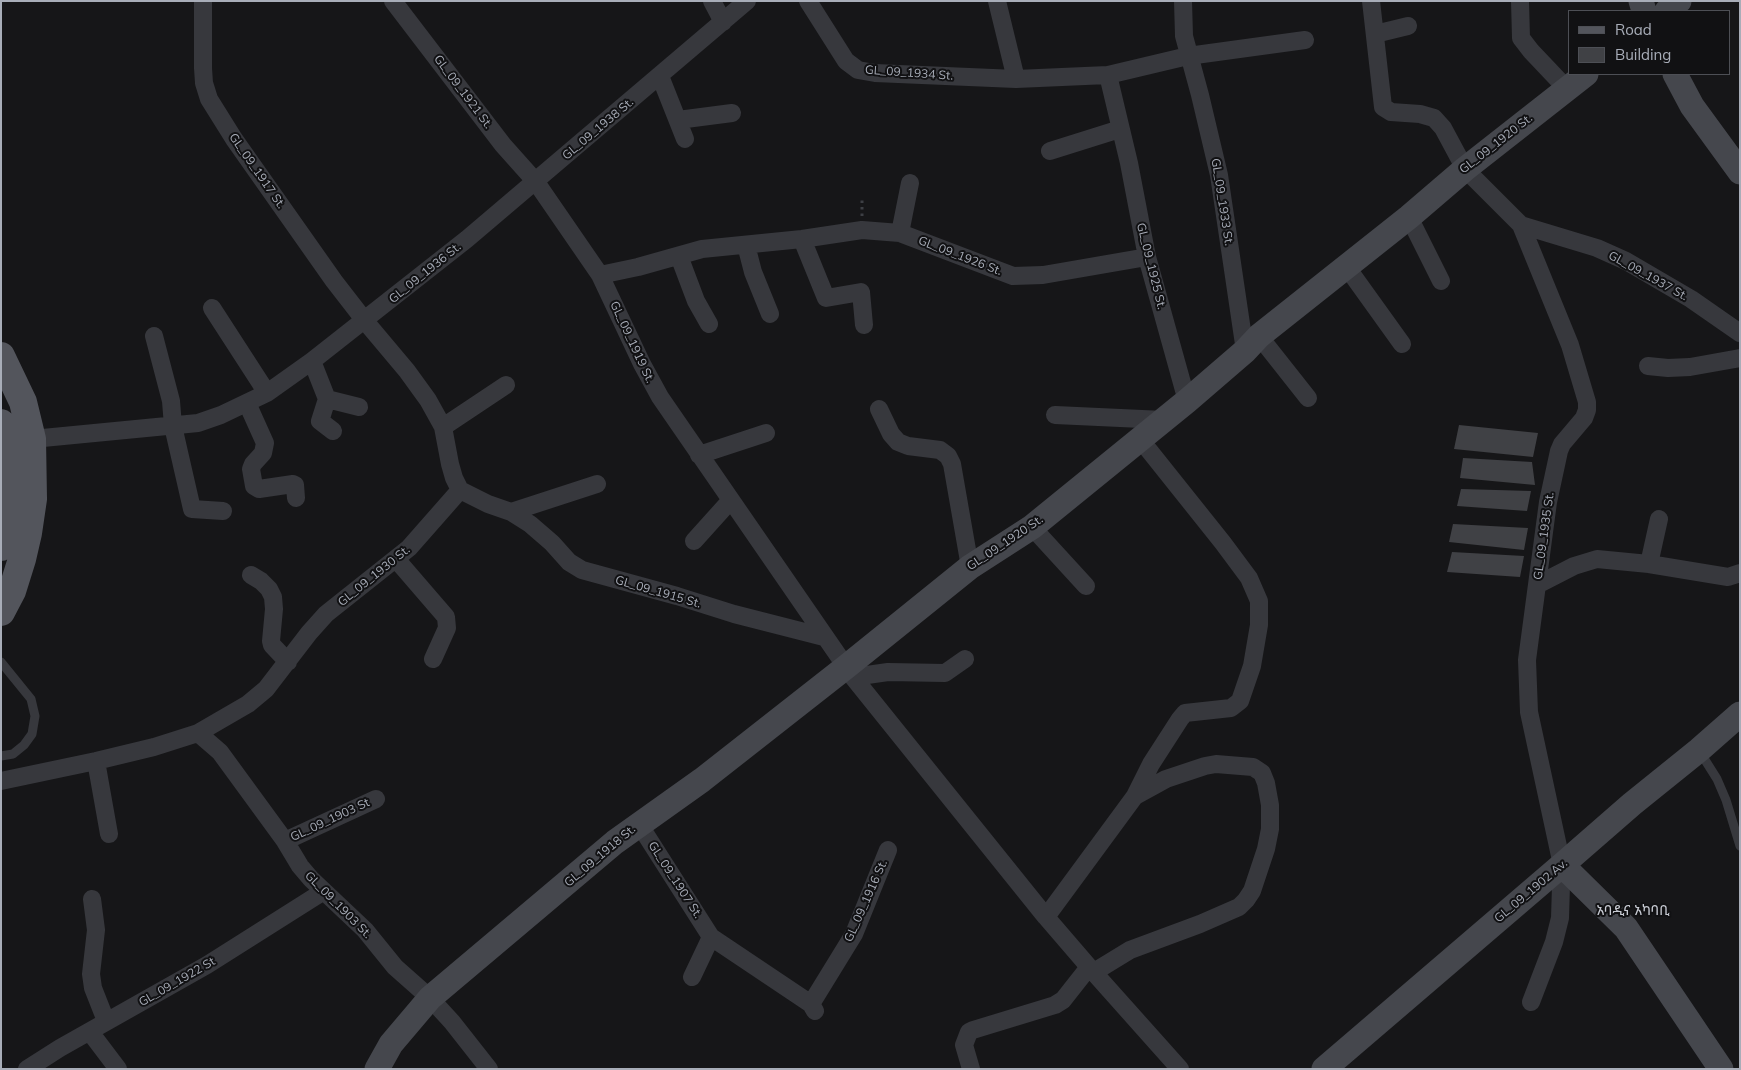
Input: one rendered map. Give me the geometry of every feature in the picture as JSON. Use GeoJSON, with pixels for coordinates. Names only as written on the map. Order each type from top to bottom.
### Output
{"type":"FeatureCollection","features":[{"type":"Feature","properties":{"kind":"main road"},"geometry":{"type":"LineString","coordinates":[[1668,10],[1679,1]]}},
{"type":"Feature","properties":{"kind":"main road","name":"GL_09_1920 St."},"geometry":{"type":"LineString","coordinates":[[850,672],[970,567],[1032,527],[1187,401],[1252,343],[1346,266],[1585,75]]}},
{"type":"Feature","properties":{"kind":"main road"},"geometry":{"type":"LineString","coordinates":[[1676,75],[1692,106],[1740,172]]}},
{"type":"Feature","properties":{"kind":"main road"},"geometry":{"type":"LineString","coordinates":[[1,356],[23,402],[13,435],[10,495],[1,547]]}},
{"type":"Feature","properties":{"kind":"main road"},"geometry":{"type":"LineString","coordinates":[[1,612],[12,591],[28,533],[33,499],[13,435]]}},
{"type":"Feature","properties":{"kind":"main road","name":"GL_09_1918 St."},"geometry":{"type":"LineString","coordinates":[[377,1069],[391,1044],[430,998],[614,842],[850,672]]}},
{"type":"Feature","properties":{"kind":"main road","name":"GL_09_1902 Av."},"geometry":{"type":"LineString","coordinates":[[1324,1069],[1560,868],[1632,804],[1740,714]]}},
{"type":"Feature","properties":{"kind":"main road"},"geometry":{"type":"LineString","coordinates":[[1560,868],[1626,928],[1721,1069]]}},
{"type":"Feature","properties":{"kind":"street","name":"GL_09_1917 St."},"geometry":{"type":"LineString","coordinates":[[203,1],[203,68],[204,83],[209,99],[274,196],[365,321]]}},
{"type":"Feature","properties":{"kind":"street","name":"GL_09_1921 St."},"geometry":{"type":"LineString","coordinates":[[393,1],[503,144],[536,182]]}},
{"type":"Feature","properties":{"kind":"street"},"geometry":{"type":"LineString","coordinates":[[712,1],[723,22]]}},
{"type":"Feature","properties":{"kind":"street","name":"GL_09_1938 St."},"geometry":{"type":"LineString","coordinates":[[536,182],[748,1]]}},
{"type":"Feature","properties":{"kind":"street","name":"GL_09_1934 St."},"geometry":{"type":"LineString","coordinates":[[808,1],[846,61],[858,70],[874,73],[1016,80],[1108,75],[1188,56]]}},
{"type":"Feature","properties":{"kind":"street"},"geometry":{"type":"LineString","coordinates":[[997,1],[1016,80]]}},
{"type":"Feature","properties":{"kind":"street","name":"GL_09_1933 St."},"geometry":{"type":"LineString","coordinates":[[1183,1],[1184,36],[1188,56],[1200,95],[1219,175],[1252,343]]}},
{"type":"Feature","properties":{"kind":"street"},"geometry":{"type":"LineString","coordinates":[[1371,1],[1383,107],[1391,112],[1420,114],[1434,118],[1443,128],[1465,169],[1521,225]]}},
{"type":"Feature","properties":{"kind":"street"},"geometry":{"type":"LineString","coordinates":[[1520,1],[1521,38],[1567,89]]}},
{"type":"Feature","properties":{"kind":"street"},"geometry":{"type":"LineString","coordinates":[[1375,34],[1408,26]]}},
{"type":"Feature","properties":{"kind":"street"},"geometry":{"type":"LineString","coordinates":[[1188,56],[1305,40]]}},
{"type":"Feature","properties":{"kind":"street","name":"GL_09_1925 St."},"geometry":{"type":"LineString","coordinates":[[1108,75],[1129,163],[1147,258],[1187,401]]}},
{"type":"Feature","properties":{"kind":"street"},"geometry":{"type":"LineString","coordinates":[[660,76],[685,139]]}},
{"type":"Feature","properties":{"kind":"street"},"geometry":{"type":"LineString","coordinates":[[678,120],[732,114]]}},
{"type":"Feature","properties":{"kind":"street"},"geometry":{"type":"LineString","coordinates":[[1050,151],[1120,129]]}},
{"type":"Feature","properties":{"kind":"street","name":"GL_09_1936 St."},"geometry":{"type":"LineString","coordinates":[[13,435],[198,423],[247,403],[267,393],[365,321],[536,182]]}},
{"type":"Feature","properties":{"kind":"street","name":"GL_09_1919 St."},"geometry":{"type":"LineString","coordinates":[[536,182],[600,275],[652,384],[824,637],[1046,917],[1180,1069]]}},
{"type":"Feature","properties":{"kind":"street"},"geometry":{"type":"LineString","coordinates":[[900,233],[910,183]]}},
{"type":"Feature","properties":{"kind":"street"},"geometry":{"type":"LineString","coordinates":[[1408,217],[1441,282]]}},
{"type":"Feature","properties":{"kind":"street","name":"GL_09_1937 St."},"geometry":{"type":"LineString","coordinates":[[1521,225],[1597,248],[1626,262],[1691,300],[1740,333]]}},
{"type":"Feature","properties":{"kind":"street","name":"GL_09_1935 St."},"geometry":{"type":"LineString","coordinates":[[1521,225],[1570,345],[1588,410],[1584,418],[1562,444],[1559,451],[1548,502],[1527,660],[1529,712],[1560,868],[1561,885],[1560,918],[1554,942],[1530,1002]]}},
{"type":"Feature","properties":{"kind":"street","name":"GL_09_1926 St."},"geometry":{"type":"LineString","coordinates":[[600,275],[702,249],[802,239],[862,230],[900,233],[1013,276],[1043,275],[1147,258]]}},
{"type":"Feature","properties":{"kind":"street"},"geometry":{"type":"LineString","coordinates":[[802,239],[826,298],[861,292],[864,325]]}},
{"type":"Feature","properties":{"kind":"street"},"geometry":{"type":"LineString","coordinates":[[746,245],[753,272],[770,314]]}},
{"type":"Feature","properties":{"kind":"street"},"geometry":{"type":"LineString","coordinates":[[679,256],[688,284],[709,324]]}},
{"type":"Feature","properties":{"kind":"street"},"geometry":{"type":"LineString","coordinates":[[1346,266],[1402,344]]}},
{"type":"Feature","properties":{"kind":"street"},"geometry":{"type":"LineString","coordinates":[[212,308],[267,393]]}},
{"type":"Feature","properties":{"kind":"street"},"geometry":{"type":"LineString","coordinates":[[365,321],[408,371],[428,400],[443,428],[450,464],[460,490]]}},
{"type":"Feature","properties":{"kind":"street"},"geometry":{"type":"LineString","coordinates":[[154,336],[170,401],[173,426],[192,509],[224,511]]}},
{"type":"Feature","properties":{"kind":"street"},"geometry":{"type":"LineString","coordinates":[[1252,343],[1308,398]]}},
{"type":"Feature","properties":{"kind":"street"},"geometry":{"type":"LineString","coordinates":[[1648,366],[1668,368],[1690,367],[1740,358]]}},
{"type":"Feature","properties":{"kind":"street"},"geometry":{"type":"LineString","coordinates":[[312,361],[327,399],[320,421],[333,431]]}},
{"type":"Feature","properties":{"kind":"street"},"geometry":{"type":"LineString","coordinates":[[443,428],[506,385]]}},
{"type":"Feature","properties":{"kind":"street"},"geometry":{"type":"LineString","coordinates":[[327,399],[359,407]]}},
{"type":"Feature","properties":{"kind":"street"},"geometry":{"type":"LineString","coordinates":[[247,403],[265,442],[263,454],[253,464],[251,469],[254,486],[260,489],[293,484],[295,485],[296,498]]}},
{"type":"Feature","properties":{"kind":"street"},"geometry":{"type":"LineString","coordinates":[[879,409],[891,434],[898,442],[908,446],[940,450],[948,456],[952,464],[970,567]]}},
{"type":"Feature","properties":{"kind":"street"},"geometry":{"type":"LineString","coordinates":[[1054,415],[1164,420]]}},
{"type":"Feature","properties":{"kind":"street"},"geometry":{"type":"LineString","coordinates":[[699,455],[766,433]]}},
{"type":"Feature","properties":{"kind":"street"},"geometry":{"type":"LineString","coordinates":[[1046,917],[1135,796],[1151,764],[1180,719],[1185,714],[1194,711],[1231,708],[1240,701],[1252,666],[1259,625],[1259,601],[1248,578],[1222,542],[1140,440]]}},
{"type":"Feature","properties":{"kind":"street"},"geometry":{"type":"LineString","coordinates":[[511,512],[597,484]]}},
{"type":"Feature","properties":{"kind":"street","name":"GL_09_1915 St."},"geometry":{"type":"LineString","coordinates":[[460,490],[488,504],[511,512],[530,524],[552,543],[569,562],[582,570],[734,614],[824,637]]}},
{"type":"Feature","properties":{"kind":"street","name":"GL_09_1930 St."},"geometry":{"type":"LineString","coordinates":[[1,781],[96,761],[198,733],[248,704],[266,689],[326,614],[396,558],[425,531],[460,490]]}},
{"type":"Feature","properties":{"kind":"street"},"geometry":{"type":"LineString","coordinates":[[694,541],[730,501]]}},
{"type":"Feature","properties":{"kind":"street"},"geometry":{"type":"LineString","coordinates":[[1649,564],[1659,519]]}},
{"type":"Feature","properties":{"kind":"street"},"geometry":{"type":"LineString","coordinates":[[1032,527],[1086,586]]}},
{"type":"Feature","properties":{"kind":"street"},"geometry":{"type":"LineString","coordinates":[[396,558],[446,617],[447,628],[433,659]]}},
{"type":"Feature","properties":{"kind":"street"},"geometry":{"type":"LineString","coordinates":[[1537,585],[1574,566],[1597,559],[1649,564],[1728,577],[1740,572]]}},
{"type":"Feature","properties":{"kind":"street"},"geometry":{"type":"LineString","coordinates":[[252,575],[269,589],[273,597],[274,609],[271,641],[272,645],[288,662]]}},
{"type":"Feature","properties":{"kind":"street"},"geometry":{"type":"LineString","coordinates":[[850,672],[945,673],[965,659]]}},
{"type":"Feature","properties":{"kind":"street","name":"GL_09_1903 St."},"geometry":{"type":"LineString","coordinates":[[198,733],[220,752],[285,841],[300,866],[365,930],[395,967],[430,998],[452,1022],[489,1069]]}},
{"type":"Feature","properties":{"kind":"street"},"geometry":{"type":"LineString","coordinates":[[96,761],[109,834]]}},
{"type":"Feature","properties":{"kind":"street"},"geometry":{"type":"LineString","coordinates":[[971,1069],[964,1045],[969,1032],[972,1030],[1055,1005],[1063,1000],[1091,970],[1130,950],[1200,924],[1239,906],[1252,891],[1266,849],[1270,829],[1270,805],[1262,773],[1253,768],[1216,764],[1166,779],[1135,796]]}},
{"type":"Feature","properties":{"kind":"street","name":"GL_09_1903 St"},"geometry":{"type":"LineString","coordinates":[[285,841],[376,799]]}},
{"type":"Feature","properties":{"kind":"street","name":"GL_09_1907 St."},"geometry":{"type":"LineString","coordinates":[[639,824],[711,937],[813,1007]]}},
{"type":"Feature","properties":{"kind":"street","name":"GL_09_1916 St."},"geometry":{"type":"LineString","coordinates":[[813,1007],[854,934],[888,850]]}},
{"type":"Feature","properties":{"kind":"street","name":"GL_09_1922 St"},"geometry":{"type":"LineString","coordinates":[[27,1069],[106,1021],[207,965],[324,891]]}},
{"type":"Feature","properties":{"kind":"street"},"geometry":{"type":"LineString","coordinates":[[92,899],[96,930],[91,974],[92,988],[106,1021]]}},
{"type":"Feature","properties":{"kind":"street"},"geometry":{"type":"LineString","coordinates":[[692,977],[711,937]]}},
{"type":"Feature","properties":{"kind":"street"},"geometry":{"type":"LineString","coordinates":[[90,1032],[118,1069]]}},
{"type":"Feature","properties":{"kind":"lane"},"geometry":{"type":"LineString","coordinates":[[1,662],[31,699],[35,716],[32,734],[24,745],[13,754],[1,756]]}},
{"type":"Feature","properties":{"kind":"lane"},"geometry":{"type":"LineString","coordinates":[[1699,750],[1717,779],[1726,800],[1740,846]]}},
{"type":"Feature","properties":{"kind":"building"},"geometry":{"type":"Polygon","coordinates":[[[1459,425],[1538,433],[1533,457],[1454,449],[1459,425]]]}},
{"type":"Feature","properties":{"kind":"building"},"geometry":{"type":"Polygon","coordinates":[[[1463,458],[1532,462],[1535,485],[1460,478],[1463,458]]]}},
{"type":"Feature","properties":{"kind":"building"},"geometry":{"type":"Polygon","coordinates":[[[1461,489],[1531,491],[1527,511],[1457,506],[1461,489]]]}},
{"type":"Feature","properties":{"kind":"building"},"geometry":{"type":"Polygon","coordinates":[[[1453,524],[1528,528],[1524,550],[1449,542],[1453,524]]]}},
{"type":"Feature","properties":{"kind":"building"},"geometry":{"type":"Polygon","coordinates":[[[1452,552],[1524,556],[1520,577],[1447,572],[1452,552]]]}},
{"type":"Feature","properties":{"kind":"district","name":"አባዲና አካባቢ"},"geometry":{"type":"Point","coordinates":[1633,911]}}]}
